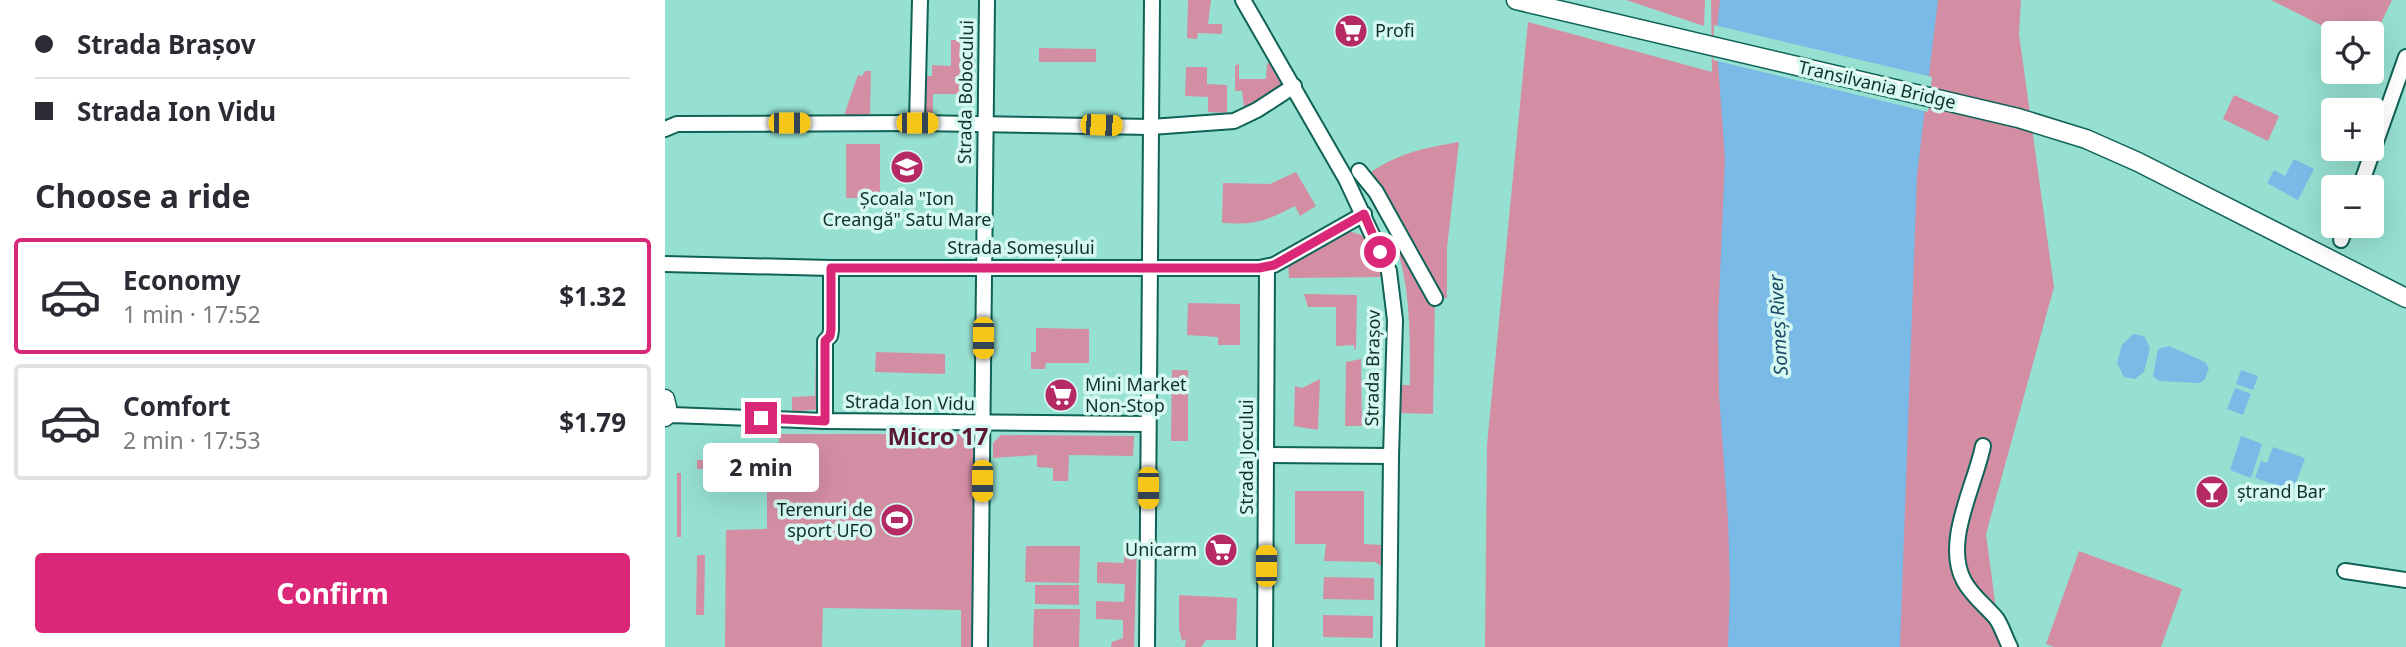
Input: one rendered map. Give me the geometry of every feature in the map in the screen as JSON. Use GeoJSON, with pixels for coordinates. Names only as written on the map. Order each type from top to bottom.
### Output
{"type":"FeatureCollection","features":[{"type":"Feature","properties":{"kind":"main road","name":"Transilvania Bridge"},"geometry":{"type":"LineString","coordinates":[[1516,0],[2018,118],[2086,139],[2228,201]]}},
{"type":"Feature","properties":{"kind":"main road","name":"Transilvania Bridge"},"geometry":{"type":"LineString","coordinates":[[1553,0],[2021,110],[2142,153],[2228,201]]}},
{"type":"Feature","properties":{"kind":"main road"},"geometry":{"type":"LineString","coordinates":[[2228,201],[2406,287]]}},
{"type":"Feature","properties":{"kind":"main road"},"geometry":{"type":"LineString","coordinates":[[2228,201],[2406,298]]}},
{"type":"Feature","properties":{"kind":"street"},"geometry":{"type":"LineString","coordinates":[[917,123],[920,0]]}},
{"type":"Feature","properties":{"kind":"street","name":"Strada Bobocului"},"geometry":{"type":"LineString","coordinates":[[980,647],[987,0]]}},
{"type":"Feature","properties":{"kind":"street"},"geometry":{"type":"LineString","coordinates":[[1147,647],[1152,0]]}},
{"type":"Feature","properties":{"kind":"street","name":"Strada Brașov"},"geometry":{"type":"LineString","coordinates":[[1243,0],[1364,214],[1389,271],[1395,320],[1389,647]]}},
{"type":"Feature","properties":{"kind":"street"},"geometry":{"type":"LineString","coordinates":[[2364,175],[2406,57]]}},
{"type":"Feature","properties":{"kind":"street"},"geometry":{"type":"LineString","coordinates":[[665,129],[677,124],[917,123],[1151,127],[1234,121],[1294,86]]}},
{"type":"Feature","properties":{"kind":"street"},"geometry":{"type":"LineString","coordinates":[[1359,171],[1376,192],[1435,298]]}},
{"type":"Feature","properties":{"kind":"street","name":"Strada Someșului"},"geometry":{"type":"LineString","coordinates":[[665,264],[831,268],[1267,267],[1364,214]]}},
{"type":"Feature","properties":{"kind":"street","name":"Strada Jocului"},"geometry":{"type":"LineString","coordinates":[[1265,647],[1267,267]]}},
{"type":"Feature","properties":{"kind":"street"},"geometry":{"type":"LineString","coordinates":[[825,421],[825,341],[831,330],[831,268]]}},
{"type":"Feature","properties":{"kind":"street","name":"Strada Ion Vidu"},"geometry":{"type":"LineString","coordinates":[[667,412],[825,421],[1148,424]]}},
{"type":"Feature","properties":{"kind":"street"},"geometry":{"type":"LineString","coordinates":[[1983,446],[1957,537],[1957,561],[1964,581],[1978,601],[1997,619],[2010,647]]}},
{"type":"Feature","properties":{"kind":"street"},"geometry":{"type":"LineString","coordinates":[[1266,455],[1391,456]]}},
{"type":"Feature","properties":{"kind":"street"},"geometry":{"type":"LineString","coordinates":[[2345,570],[2406,580]]}},
{"type":"Feature","properties":{"kind":"shaded area"},"geometry":{"type":"Polygon","coordinates":[[[1188,0],[1211,0],[1208,24],[1222,24],[1222,34],[1198,33],[1197,39],[1187,38],[1188,0]]]}},
{"type":"Feature","properties":{"kind":"shaded area"},"geometry":{"type":"Polygon","coordinates":[[[1626,0],[1705,0],[1704,26],[1626,0]]]}},
{"type":"Feature","properties":{"kind":"shaded area"},"geometry":{"type":"Polygon","coordinates":[[[1711,0],[2021,0],[2019,34],[2054,287],[1986,534],[2001,647],[1485,647],[1487,445],[1528,22],[1712,72],[1711,0]]]}},
{"type":"Feature","properties":{"kind":"shaded area"},"geometry":{"type":"Polygon","coordinates":[[[2271,0],[2392,0],[2382,21],[2321,21],[2321,25],[2271,0]]]}},
{"type":"Feature","properties":{"kind":"shaded area"},"geometry":{"type":"Polygon","coordinates":[[[951,40],[971,40],[971,53],[961,53],[959,94],[933,94],[933,113],[924,112],[924,76],[932,76],[932,65],[951,66],[951,40]]]}},
{"type":"Feature","properties":{"kind":"shaded area"},"geometry":{"type":"Polygon","coordinates":[[[1039,48],[1096,49],[1096,62],[1039,62],[1039,48]]]}},
{"type":"Feature","properties":{"kind":"shaded area"},"geometry":{"type":"Polygon","coordinates":[[[1239,63],[1239,79],[1266,79],[1267,63],[1282,67],[1294,86],[1245,116],[1242,91],[1235,91],[1235,66],[1239,63]]]}},
{"type":"Feature","properties":{"kind":"shaded area"},"geometry":{"type":"Polygon","coordinates":[[[1186,67],[1207,67],[1207,84],[1227,85],[1227,113],[1208,112],[1208,97],[1185,96],[1186,67]]]}},
{"type":"Feature","properties":{"kind":"shaded area"},"geometry":{"type":"Polygon","coordinates":[[[865,71],[871,71],[870,115],[898,117],[842,121],[858,75],[862,76],[865,71]]]}},
{"type":"Feature","properties":{"kind":"shaded area"},"geometry":{"type":"Polygon","coordinates":[[[2234,95],[2279,116],[2268,141],[2223,119],[2234,95]]]}},
{"type":"Feature","properties":{"kind":"shaded area"},"geometry":{"type":"Polygon","coordinates":[[[1459,142],[1447,248],[1447,298],[1435,298],[1433,414],[1398,413],[1400,385],[1410,385],[1406,287],[1391,230],[1397,222],[1371,172],[1403,155],[1459,142]]]}},
{"type":"Feature","properties":{"kind":"shaded area"},"geometry":{"type":"Polygon","coordinates":[[[846,144],[880,144],[880,198],[846,198],[846,144]]]}},
{"type":"Feature","properties":{"kind":"shaded area"},"geometry":{"type":"Polygon","coordinates":[[[1296,172],[1316,206],[1300,216],[1295,206],[1260,221],[1222,223],[1223,183],[1270,184],[1296,172]]]}},
{"type":"Feature","properties":{"kind":"shaded area"},"geometry":{"type":"Polygon","coordinates":[[[1346,230],[1370,238],[1384,277],[1289,278],[1288,261],[1346,230]]]}},
{"type":"Feature","properties":{"kind":"shaded area"},"geometry":{"type":"Polygon","coordinates":[[[1304,294],[1357,295],[1354,351],[1354,345],[1336,346],[1336,307],[1308,307],[1304,294]]]}},
{"type":"Feature","properties":{"kind":"shaded area"},"geometry":{"type":"Polygon","coordinates":[[[1188,303],[1240,304],[1240,345],[1218,345],[1218,337],[1187,335],[1188,303]]]}},
{"type":"Feature","properties":{"kind":"shaded area"},"geometry":{"type":"Polygon","coordinates":[[[1036,328],[1089,329],[1089,363],[1046,363],[1045,369],[1031,369],[1031,352],[1036,352],[1036,328]]]}},
{"type":"Feature","properties":{"kind":"shaded area"},"geometry":{"type":"Polygon","coordinates":[[[816,348],[823,348],[820,409],[792,412],[792,397],[815,396],[816,348]]]}},
{"type":"Feature","properties":{"kind":"shaded area"},"geometry":{"type":"Polygon","coordinates":[[[876,352],[945,354],[945,374],[875,372],[876,352]]]}},
{"type":"Feature","properties":{"kind":"shaded area"},"geometry":{"type":"Polygon","coordinates":[[[1361,359],[1362,426],[1345,426],[1346,362],[1361,359]]]}},
{"type":"Feature","properties":{"kind":"shaded area"},"geometry":{"type":"Polygon","coordinates":[[[1172,370],[1188,370],[1188,441],[1171,441],[1172,370]]]}},
{"type":"Feature","properties":{"kind":"shaded area"},"geometry":{"type":"Polygon","coordinates":[[[1320,379],[1318,430],[1294,426],[1295,386],[1302,388],[1320,379]]]}},
{"type":"Feature","properties":{"kind":"shaded area"},"geometry":{"type":"Polygon","coordinates":[[[779,434],[983,434],[978,647],[961,647],[961,610],[823,608],[822,647],[725,647],[726,530],[767,529],[767,469],[778,469],[779,434]]]}},
{"type":"Feature","properties":{"kind":"shaded area"},"geometry":{"type":"Polygon","coordinates":[[[1001,435],[1134,436],[1133,456],[1069,455],[1068,481],[1053,481],[1053,468],[1037,467],[1037,455],[993,458],[993,443],[1001,435]]]}},
{"type":"Feature","properties":{"kind":"shaded area"},"geometry":{"type":"Polygon","coordinates":[[[697,460],[728,460],[728,469],[697,469],[697,460]]]}},
{"type":"Feature","properties":{"kind":"shaded area"},"geometry":{"type":"Polygon","coordinates":[[[677,473],[681,473],[681,537],[677,537],[677,473]]]}},
{"type":"Feature","properties":{"kind":"shaded area"},"geometry":{"type":"Polygon","coordinates":[[[1295,491],[1364,491],[1364,544],[1381,545],[1381,566],[1375,562],[1324,561],[1326,544],[1295,544],[1295,491]]]}},
{"type":"Feature","properties":{"kind":"shaded area"},"geometry":{"type":"Polygon","coordinates":[[[1124,545],[1137,548],[1134,647],[1111,647],[1112,642],[1123,638],[1123,620],[1096,619],[1096,601],[1124,602],[1125,584],[1097,583],[1097,562],[1124,563],[1124,545]]]}},
{"type":"Feature","properties":{"kind":"shaded area"},"geometry":{"type":"Polygon","coordinates":[[[1026,546],[1080,546],[1079,583],[1025,582],[1026,546]]]}},
{"type":"Feature","properties":{"kind":"shaded area"},"geometry":{"type":"Polygon","coordinates":[[[2079,551],[2182,589],[2161,647],[2054,647],[2046,644],[2079,551]]]}},
{"type":"Feature","properties":{"kind":"shaded area"},"geometry":{"type":"Polygon","coordinates":[[[697,555],[705,555],[704,615],[696,615],[697,555]]]}},
{"type":"Feature","properties":{"kind":"shaded area"},"geometry":{"type":"Polygon","coordinates":[[[1324,577],[1374,578],[1374,600],[1323,599],[1324,577]]]}},
{"type":"Feature","properties":{"kind":"shaded area"},"geometry":{"type":"Polygon","coordinates":[[[1035,585],[1079,585],[1079,605],[1035,604],[1035,585]]]}},
{"type":"Feature","properties":{"kind":"shaded area"},"geometry":{"type":"Polygon","coordinates":[[[1179,595],[1237,598],[1236,640],[1206,640],[1201,647],[1185,647],[1186,639],[1182,641],[1179,629],[1179,595]]]}},
{"type":"Feature","properties":{"kind":"shaded area"},"geometry":{"type":"Polygon","coordinates":[[[1034,609],[1080,609],[1079,647],[1033,647],[1034,609]]]}},
{"type":"Feature","properties":{"kind":"shaded area"},"geometry":{"type":"Polygon","coordinates":[[[1323,615],[1373,616],[1373,638],[1323,637],[1323,615]]]}},
{"type":"Feature","properties":{"kind":"water","name":"Someș River"},"geometry":{"type":"Polygon","coordinates":[[[1720,0],[1938,0],[1917,175],[1900,647],[1728,647],[1728,519],[1719,394],[1718,322],[1725,159],[1716,36],[1720,0]]]}},
{"type":"Feature","properties":{"kind":"water"},"geometry":{"type":"Polygon","coordinates":[[[2294,159],[2314,169],[2298,200],[2267,183],[2274,170],[2285,176],[2294,159]]]}},
{"type":"Feature","properties":{"kind":"water"},"geometry":{"type":"Polygon","coordinates":[[[2133,334],[2144,336],[2150,348],[2144,372],[2135,379],[2124,377],[2117,363],[2122,345],[2133,334]]]}},
{"type":"Feature","properties":{"kind":"water"},"geometry":{"type":"Polygon","coordinates":[[[2169,346],[2205,362],[2209,368],[2205,379],[2200,383],[2159,381],[2153,376],[2158,349],[2169,346]]]}},
{"type":"Feature","properties":{"kind":"water"},"geometry":{"type":"Polygon","coordinates":[[[2241,370],[2258,376],[2253,390],[2236,384],[2241,370]]]}},
{"type":"Feature","properties":{"kind":"water"},"geometry":{"type":"Polygon","coordinates":[[[2235,388],[2251,394],[2243,415],[2227,409],[2235,388]]]}},
{"type":"Feature","properties":{"kind":"water"},"geometry":{"type":"Polygon","coordinates":[[[2241,436],[2262,444],[2251,478],[2230,470],[2241,436]]]}},
{"type":"Feature","properties":{"kind":"water"},"geometry":{"type":"Polygon","coordinates":[[[2273,447],[2305,458],[2293,491],[2255,478],[2261,461],[2267,463],[2273,447]]]}},
{"type":"Feature","properties":{"kind":"pier"},"geometry":{"type":"Polygon","coordinates":[[[1714,25],[1932,77],[1928,112],[1713,60],[1714,25]]]}},
{"type":"Feature","properties":{"kind":"place","name":"Profi"},"geometry":{"type":"Point","coordinates":[1351,31]}},
{"type":"Feature","properties":{"kind":"place","name":"Școala \"Ion Creangă\" Satu Mare"},"geometry":{"type":"Point","coordinates":[907,167]}},
{"type":"Feature","properties":{"kind":"place","name":"Mini Market Non-Stop"},"geometry":{"type":"Point","coordinates":[1061,395]}},
{"type":"Feature","properties":{"kind":"place","name":"ștrand Bar"},"geometry":{"type":"Point","coordinates":[2212,492]}},
{"type":"Feature","properties":{"kind":"place","name":"Terenuri de sport UFO"},"geometry":{"type":"Point","coordinates":[897,520]}},
{"type":"Feature","properties":{"kind":"place","name":"Unicarm"},"geometry":{"type":"Point","coordinates":[1221,550]}},
{"type":"Feature","properties":{"kind":"district","name":"Micro 17"},"geometry":{"type":"Point","coordinates":[938,437]}},
{"type":"Feature","properties":{"kind":"route"},"geometry":{"type":"LineString","coordinates":[[761,418],[825,421],[825,341],[831,330],[831,268],[1259,268],[1274,265],[1364,214],[1380,252]]}}]}
